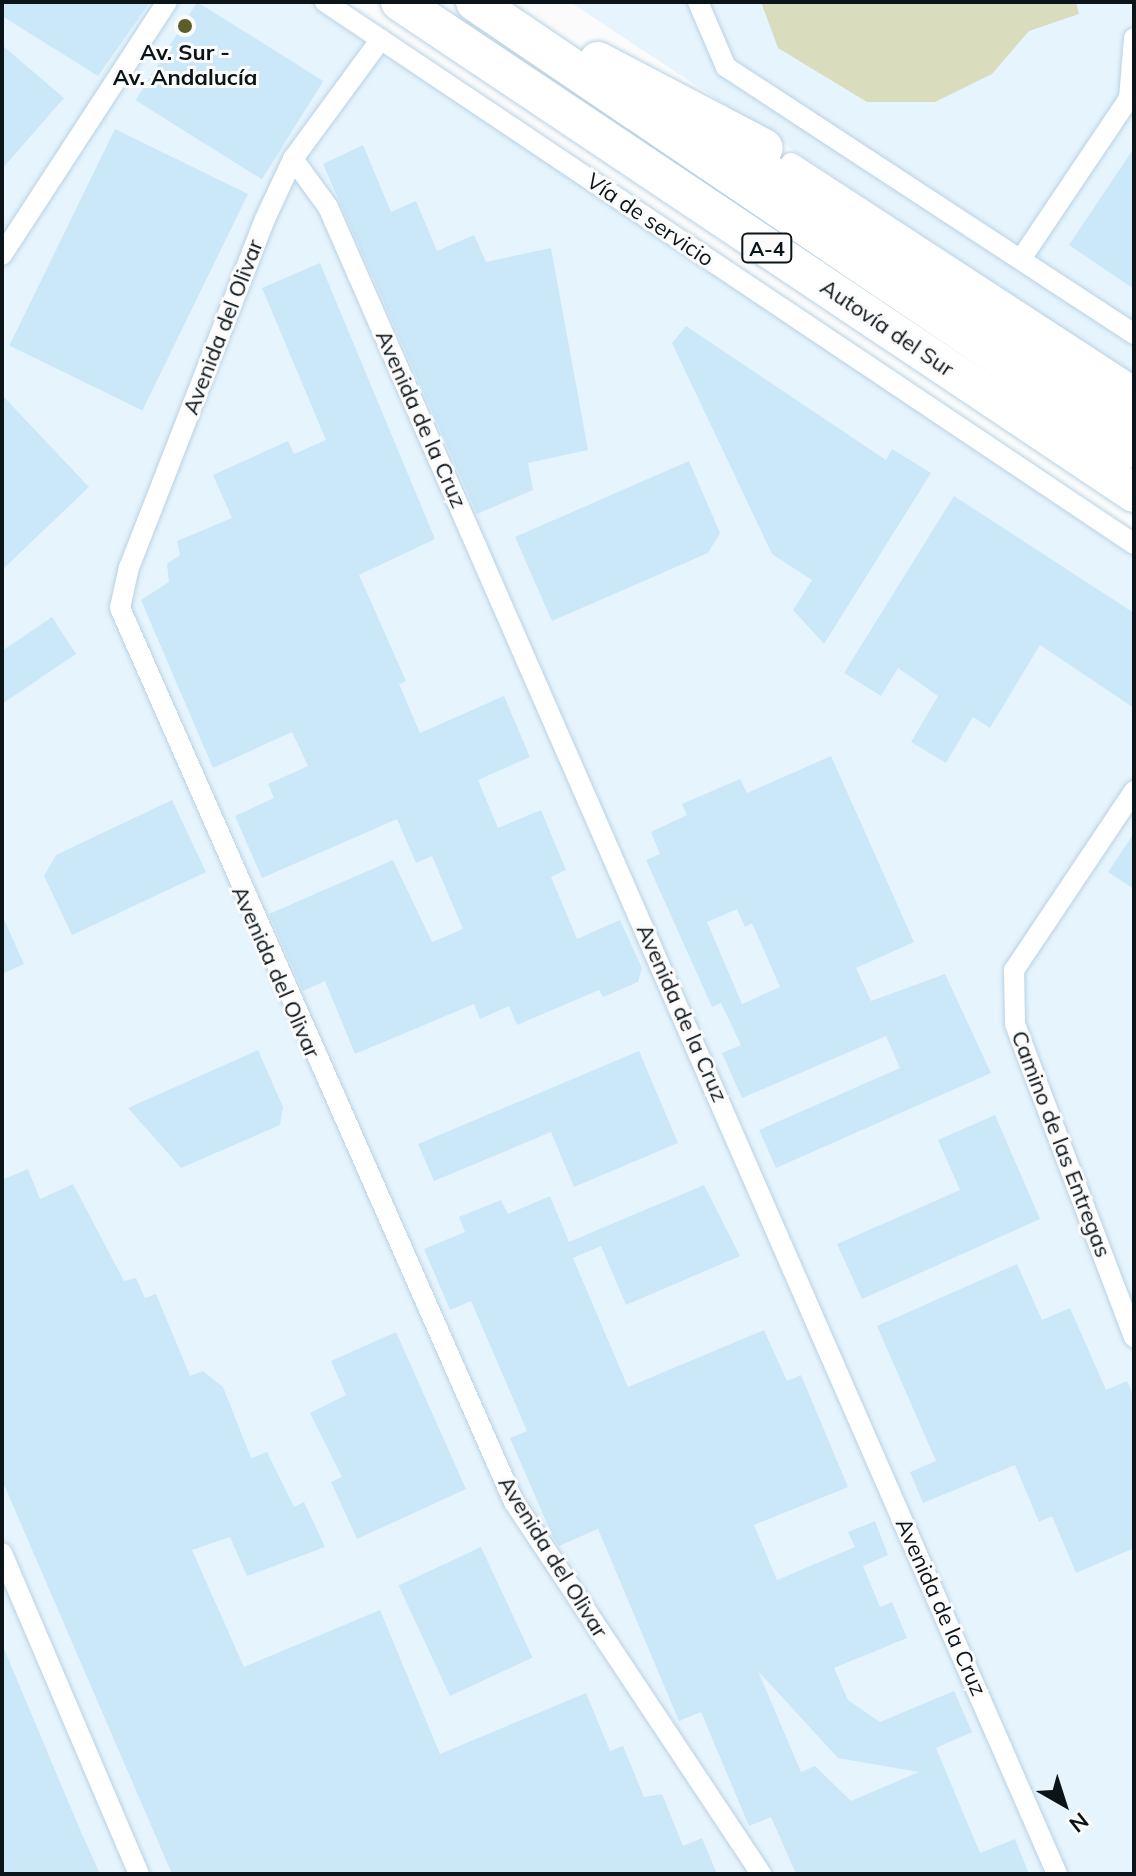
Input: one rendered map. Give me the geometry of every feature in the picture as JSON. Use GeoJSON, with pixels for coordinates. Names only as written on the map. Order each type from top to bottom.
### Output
{"type":"FeatureCollection","features":[{"type":"Feature","properties":{"kind":"highway","name":"Autovía del Sur"},"geometry":{"type":"LineString","coordinates":[[400,2],[1134,493]]}},
{"type":"Feature","properties":{"kind":"highway","name":"Autovía del Sur"},"geometry":{"type":"LineString","coordinates":[[475,2],[1134,449]]}},
{"type":"Feature","properties":{"kind":"highway"},"geometry":{"type":"LineString","coordinates":[[544,51],[598,61],[791,163]]}},
{"type":"Feature","properties":{"kind":"highway"},"geometry":{"type":"LineString","coordinates":[[598,61],[1134,414]]}},
{"type":"Feature","properties":{"kind":"street"},"geometry":{"type":"LineString","coordinates":[[2,255],[167,2]]}},
{"type":"Feature","properties":{"kind":"street","name":"Vía de servicio"},"geometry":{"type":"LineString","coordinates":[[325,2],[1134,544]]}},
{"type":"Feature","properties":{"kind":"street"},"geometry":{"type":"LineString","coordinates":[[698,2],[726,67],[1134,334]]}},
{"type":"Feature","properties":{"kind":"street"},"geometry":{"type":"LineString","coordinates":[[1021,259],[1129,98],[1134,38]]}},
{"type":"Feature","properties":{"kind":"street","name":"Avenida del Olivar"},"geometry":{"type":"LineString","coordinates":[[381,39],[293,159],[129,567],[120,608],[514,1502],[761,1874]]}},
{"type":"Feature","properties":{"kind":"street","name":"Avenida de la Cruz"},"geometry":{"type":"LineString","coordinates":[[293,159],[328,207],[1057,1874]]}},
{"type":"Feature","properties":{"kind":"street"},"geometry":{"type":"LineString","coordinates":[[791,163],[1134,387]]}},
{"type":"Feature","properties":{"kind":"street","name":"Camino de las Entregas"},"geometry":{"type":"LineString","coordinates":[[1134,791],[1014,970],[1015,1024],[1134,1337]]}},
{"type":"Feature","properties":{"kind":"street"},"geometry":{"type":"LineString","coordinates":[[2,1553],[139,1874]]}},
{"type":"Feature","properties":{"kind":"shaded area"},"geometry":{"type":"Polygon","coordinates":[[[2,2],[326,2],[1134,544],[1134,1874],[2,1874],[2,2]]]}},
{"type":"Feature","properties":{"kind":"shaded area"},"geometry":{"type":"Polygon","coordinates":[[[570,2],[1134,2],[1134,377],[976,271],[570,2]]]}},
{"type":"Feature","properties":{"kind":"green space"},"geometry":{"type":"Polygon","coordinates":[[[761,2],[1076,2],[1079,14],[1029,31],[992,74],[935,102],[867,102],[778,48],[761,2]]]}},
{"type":"Feature","properties":{"kind":"building"},"geometry":{"type":"Polygon","coordinates":[[[2,2],[150,2],[98,76],[2,16],[2,2]]]}},
{"type":"Feature","properties":{"kind":"building"},"geometry":{"type":"Polygon","coordinates":[[[197,2],[323,81],[262,179],[136,100],[197,2]]]}},
{"type":"Feature","properties":{"kind":"building"},"geometry":{"type":"Polygon","coordinates":[[[2,45],[64,98],[2,169],[2,45]]]}},
{"type":"Feature","properties":{"kind":"building"},"geometry":{"type":"Polygon","coordinates":[[[115,129],[248,194],[142,410],[9,346],[115,129]]]}},
{"type":"Feature","properties":{"kind":"building"},"geometry":{"type":"Polygon","coordinates":[[[363,145],[391,212],[416,201],[437,251],[474,235],[486,262],[551,248],[588,450],[528,463],[533,490],[477,514],[323,164],[363,145]]]}},
{"type":"Feature","properties":{"kind":"building"},"geometry":{"type":"Polygon","coordinates":[[[1134,148],[1134,289],[1069,245],[1134,148]]]}},
{"type":"Feature","properties":{"kind":"building"},"geometry":{"type":"Polygon","coordinates":[[[320,263],[435,539],[359,575],[406,681],[399,684],[420,733],[504,696],[530,757],[478,780],[498,828],[541,810],[566,870],[551,877],[577,939],[620,920],[642,968],[638,982],[603,997],[599,990],[517,1025],[509,1006],[480,1019],[474,1004],[355,1054],[325,981],[303,991],[269,914],[393,860],[432,942],[463,929],[432,856],[416,863],[397,819],[262,878],[235,816],[274,798],[268,784],[308,766],[292,732],[213,768],[141,600],[169,582],[167,564],[180,555],[177,541],[232,518],[213,475],[288,441],[294,454],[326,440],[262,288],[320,263]]]}},
{"type":"Feature","properties":{"kind":"building"},"geometry":{"type":"Polygon","coordinates":[[[686,326],[886,460],[892,449],[931,473],[824,644],[793,610],[812,580],[772,554],[672,343],[686,326]]]}},
{"type":"Feature","properties":{"kind":"building"},"geometry":{"type":"Polygon","coordinates":[[[2,395],[89,487],[2,570],[2,395]]]}},
{"type":"Feature","properties":{"kind":"building"},"geometry":{"type":"Polygon","coordinates":[[[689,461],[720,533],[708,553],[552,621],[515,537],[689,461]]]}},
{"type":"Feature","properties":{"kind":"building"},"geometry":{"type":"Polygon","coordinates":[[[954,496],[1134,613],[1134,708],[1040,645],[990,728],[973,717],[946,763],[911,742],[938,696],[898,668],[881,696],[844,673],[954,496]]]}},
{"type":"Feature","properties":{"kind":"building"},"geometry":{"type":"Polygon","coordinates":[[[52,617],[76,654],[2,704],[2,651],[52,617]]]}},
{"type":"Feature","properties":{"kind":"building"},"geometry":{"type":"Polygon","coordinates":[[[831,756],[914,942],[856,968],[871,1001],[945,974],[991,1073],[776,1168],[759,1130],[900,1068],[886,1036],[742,1098],[722,1053],[741,1045],[721,1003],[712,1007],[646,860],[660,854],[651,832],[687,815],[682,804],[740,779],[747,793],[831,756]],[[737,909],[707,922],[742,1004],[780,987],[752,923],[745,927],[737,909]]]}},
{"type":"Feature","properties":{"kind":"building"},"geometry":{"type":"Polygon","coordinates":[[[172,800],[206,872],[72,935],[44,876],[56,855],[172,800]]]}},
{"type":"Feature","properties":{"kind":"building"},"geometry":{"type":"Polygon","coordinates":[[[1134,833],[1134,889],[1108,872],[1134,833]]]}},
{"type":"Feature","properties":{"kind":"building"},"geometry":{"type":"Polygon","coordinates":[[[2,915],[24,964],[2,974],[2,915]]]}},
{"type":"Feature","properties":{"kind":"building"},"geometry":{"type":"Polygon","coordinates":[[[258,1050],[283,1107],[280,1125],[181,1168],[128,1108],[258,1050]]]}},
{"type":"Feature","properties":{"kind":"building"},"geometry":{"type":"Polygon","coordinates":[[[639,1051],[678,1143],[574,1187],[551,1132],[434,1181],[418,1144],[639,1051]]]}},
{"type":"Feature","properties":{"kind":"building"},"geometry":{"type":"Polygon","coordinates":[[[995,1115],[1040,1219],[862,1299],[837,1244],[960,1190],[938,1140],[995,1115]]]}},
{"type":"Feature","properties":{"kind":"building"},"geometry":{"type":"Polygon","coordinates":[[[28,1169],[40,1199],[73,1184],[124,1281],[136,1278],[145,1298],[156,1294],[190,1376],[203,1371],[223,1387],[251,1458],[267,1452],[294,1507],[304,1502],[325,1547],[247,1576],[230,1537],[192,1550],[244,1667],[380,1610],[440,1754],[586,1693],[610,1751],[623,1746],[644,1797],[662,1794],[683,1846],[702,1838],[717,1874],[172,1874],[2,1480],[2,1180],[28,1169]]]}},
{"type":"Feature","properties":{"kind":"building"},"geometry":{"type":"Polygon","coordinates":[[[704,1185],[740,1256],[626,1305],[601,1246],[573,1258],[628,1387],[764,1330],[787,1381],[801,1375],[848,1487],[754,1525],[777,1580],[855,1547],[848,1532],[875,1521],[888,1555],[863,1566],[880,1607],[892,1602],[907,1638],[834,1668],[848,1700],[880,1722],[954,1691],[972,1732],[936,1748],[980,1853],[1015,1839],[1029,1874],[796,1874],[771,1817],[749,1826],[701,1712],[679,1721],[598,1529],[559,1546],[553,1537],[510,1438],[527,1431],[471,1301],[450,1310],[424,1249],[465,1232],[459,1217],[501,1200],[508,1214],[550,1196],[569,1242],[704,1185]],[[758,1671],[801,1772],[815,1766],[851,1801],[919,1772],[838,1758],[758,1671]]]}},
{"type":"Feature","properties":{"kind":"building"},"geometry":{"type":"Polygon","coordinates":[[[1017,1264],[1042,1320],[1070,1308],[1106,1390],[1127,1381],[1134,1397],[1134,1548],[1076,1573],[1052,1516],[1039,1522],[1015,1465],[923,1503],[910,1472],[936,1461],[877,1326],[1017,1264]]]}},
{"type":"Feature","properties":{"kind":"building"},"geometry":{"type":"Polygon","coordinates":[[[396,1332],[466,1489],[357,1539],[331,1482],[342,1477],[310,1413],[346,1395],[331,1361],[396,1332]]]}},
{"type":"Feature","properties":{"kind":"building"},"geometry":{"type":"Polygon","coordinates":[[[481,1547],[533,1658],[450,1696],[399,1585],[481,1547]]]}},
{"type":"Feature","properties":{"kind":"building"},"geometry":{"type":"Polygon","coordinates":[[[2,1644],[81,1832],[100,1874],[2,1874],[2,1644]]]}},
{"type":"Feature","properties":{"kind":"place","name":"Av. Sur - Av. Andalucía"},"geometry":{"type":"Point","coordinates":[185,26]}}]}
